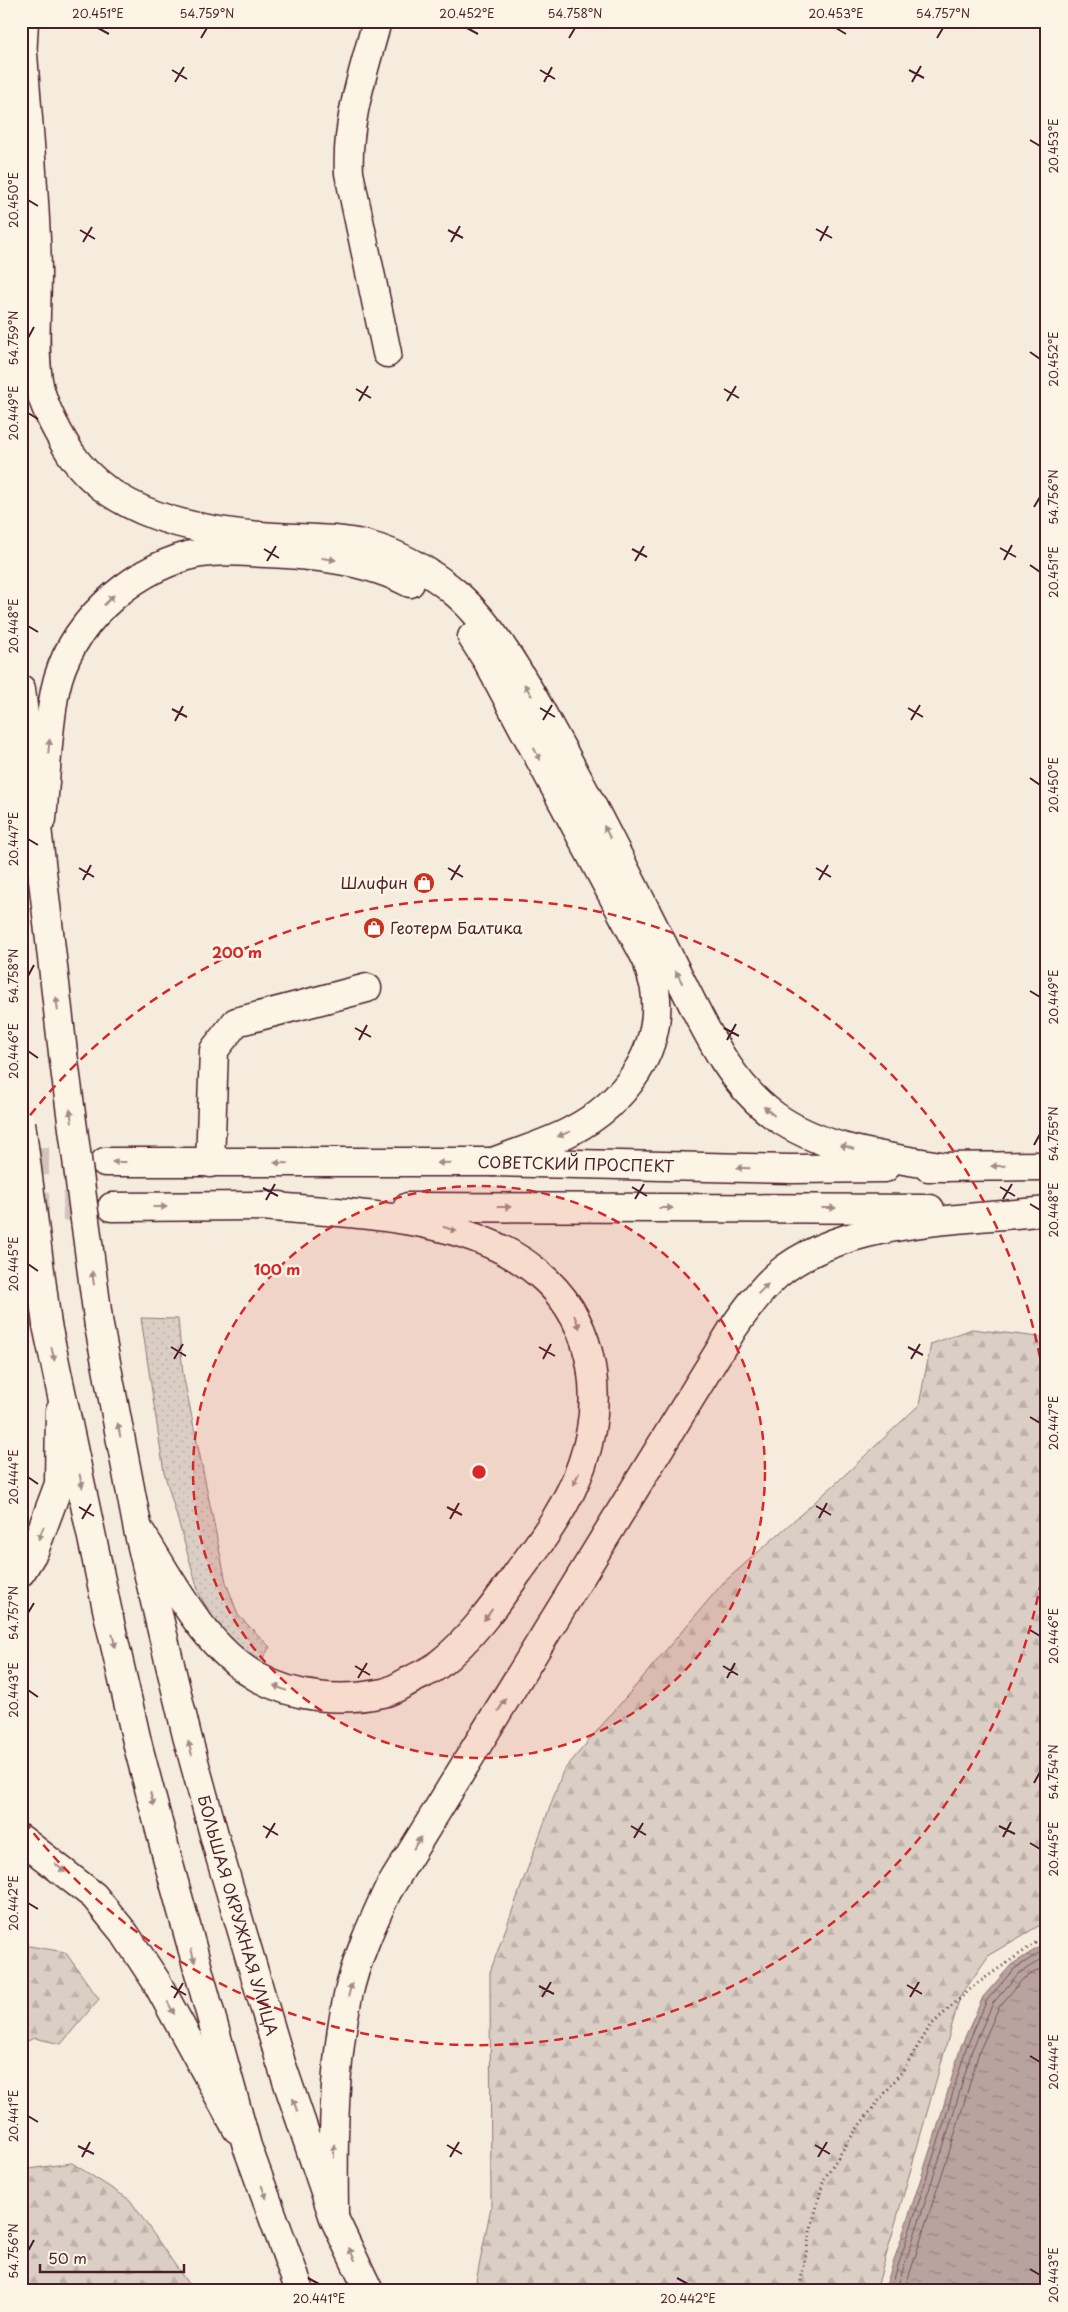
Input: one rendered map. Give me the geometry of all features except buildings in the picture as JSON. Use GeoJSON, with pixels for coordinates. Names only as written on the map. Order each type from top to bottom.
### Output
{"type":"FeatureCollection","features":[{"type":"Feature","properties":{"kind":"main road"},"geometry":{"type":"LineString","coordinates":[[377,21],[349,129],[348,151],[349,173],[388,353]]}},
{"type":"Feature","properties":{"kind":"main road"},"geometry":{"type":"LineString","coordinates":[[21,78],[23,34]]}},
{"type":"Feature","properties":{"kind":"main road"},"geometry":{"type":"LineString","coordinates":[[23,34],[37,272],[35,330],[38,382],[52,420],[79,465],[96,481],[129,503],[166,520],[221,532],[324,539],[367,545],[423,570],[459,596],[508,658],[541,711],[599,818],[712,1043],[743,1088],[774,1116],[810,1137],[866,1153],[946,1167]]}},
{"type":"Feature","properties":{"kind":"main road"},"geometry":{"type":"LineString","coordinates":[[39,846],[55,690],[68,654],[80,633],[94,616],[116,594],[145,574],[191,555],[217,552],[299,555],[370,568],[398,576],[425,591],[449,608],[468,631],[488,662],[646,960],[655,990],[654,1024],[647,1052],[632,1082],[606,1109],[571,1132],[493,1162]]}},
{"type":"Feature","properties":{"kind":"main road"},"geometry":{"type":"LineString","coordinates":[[21,688],[39,846]]}},
{"type":"Feature","properties":{"kind":"main road","name":"БОЛЬШАЯ ОКРУЖНАЯ УЛИЦА"},"geometry":{"type":"LineString","coordinates":[[39,846],[63,1053],[99,1326],[138,1530],[187,1736],[223,1869],[281,2063],[334,2218],[369,2291]]}},
{"type":"Feature","properties":{"kind":"main road"},"geometry":{"type":"LineString","coordinates":[[210,1163],[214,1050],[236,1022],[367,988]]}},
{"type":"Feature","properties":{"kind":"main road"},"geometry":{"type":"LineString","coordinates":[[21,1124],[47,1325],[138,1746],[205,2000],[247,2146],[300,2291]]}},
{"type":"Feature","properties":{"kind":"main road","name":"СОВЕТСКИЙ ПРОСПЕКТ"},"geometry":{"type":"LineString","coordinates":[[104,1162],[493,1162],[792,1169],[1047,1166]]}},
{"type":"Feature","properties":{"kind":"main road"},"geometry":{"type":"LineString","coordinates":[[138,1530],[207,1633],[222,1651],[255,1676],[283,1690],[328,1698],[385,1693],[437,1667],[481,1624],[531,1555],[566,1500],[582,1465],[592,1428],[594,1393],[589,1351],[573,1311],[546,1280],[509,1253],[477,1238],[443,1226],[262,1206]]}},
{"type":"Feature","properties":{"kind":"main road"},"geometry":{"type":"LineString","coordinates":[[112,1207],[1047,1210]]}},
{"type":"Feature","properties":{"kind":"main road"},"geometry":{"type":"LineString","coordinates":[[334,2218],[336,2101],[348,1996],[363,1945],[383,1901],[734,1327],[755,1297],[778,1274],[805,1257],[831,1244],[847,1239],[880,1230],[1047,1210]]}},
{"type":"Feature","properties":{"kind":"main road"},"geometry":{"type":"LineString","coordinates":[[21,1572],[34,1551],[59,1484],[60,1382]]}},
{"type":"Feature","properties":{"kind":"main road"},"geometry":{"type":"LineString","coordinates":[[21,1839],[94,1896],[125,1934],[156,1981],[247,2146]]}},
{"type":"Feature","properties":{"kind":"path"},"geometry":{"type":"LineString","coordinates":[[799,2291],[810,2232],[824,2180],[855,2131],[903,2070],[931,2025],[975,1985],[1047,1934]]}},
{"type":"Feature","properties":{"kind":"green space"},"geometry":{"type":"Polygon","coordinates":[[[141,1318],[178,1319],[183,1374],[226,1582],[238,1615],[270,1647],[257,1667],[222,1636],[199,1593],[164,1472],[141,1318]]]}},
{"type":"Feature","properties":{"kind":"green space"},"geometry":{"type":"Polygon","coordinates":[[[972,1329],[1047,1338],[1047,1921],[989,1955],[960,1997],[876,2291],[474,2291],[491,2207],[490,1972],[563,1771],[723,1583],[834,1485],[919,1405],[931,1344],[972,1329]]]}},
{"type":"Feature","properties":{"kind":"green space"},"geometry":{"type":"Polygon","coordinates":[[[21,1937],[29,1946],[65,1952],[99,1999],[61,2044],[34,2038],[21,2044],[21,1937]]]}},
{"type":"Feature","properties":{"kind":"green space"},"geometry":{"type":"Polygon","coordinates":[[[72,2163],[130,2200],[193,2291],[21,2291],[21,2170],[72,2163]]]}},
{"type":"Feature","properties":{"kind":"water"},"geometry":{"type":"Polygon","coordinates":[[[1047,1942],[1047,2291],[884,2291],[936,2132],[961,2046],[983,1997],[1011,1965],[1047,1942]]]}},
{"type":"Feature","properties":{"kind":"tunnel"},"geometry":{"type":"LineString","coordinates":[[21,1161],[101,1162]]}},
{"type":"Feature","properties":{"kind":"tunnel"},"geometry":{"type":"LineString","coordinates":[[21,1206],[107,1207]]}},
{"type":"Feature","properties":{"kind":"place","name":"Шлифин"},"geometry":{"type":"Point","coordinates":[424,883]}},
{"type":"Feature","properties":{"kind":"place","name":"Геотерм Балтика"},"geometry":{"type":"Point","coordinates":[374,928]}}]}
